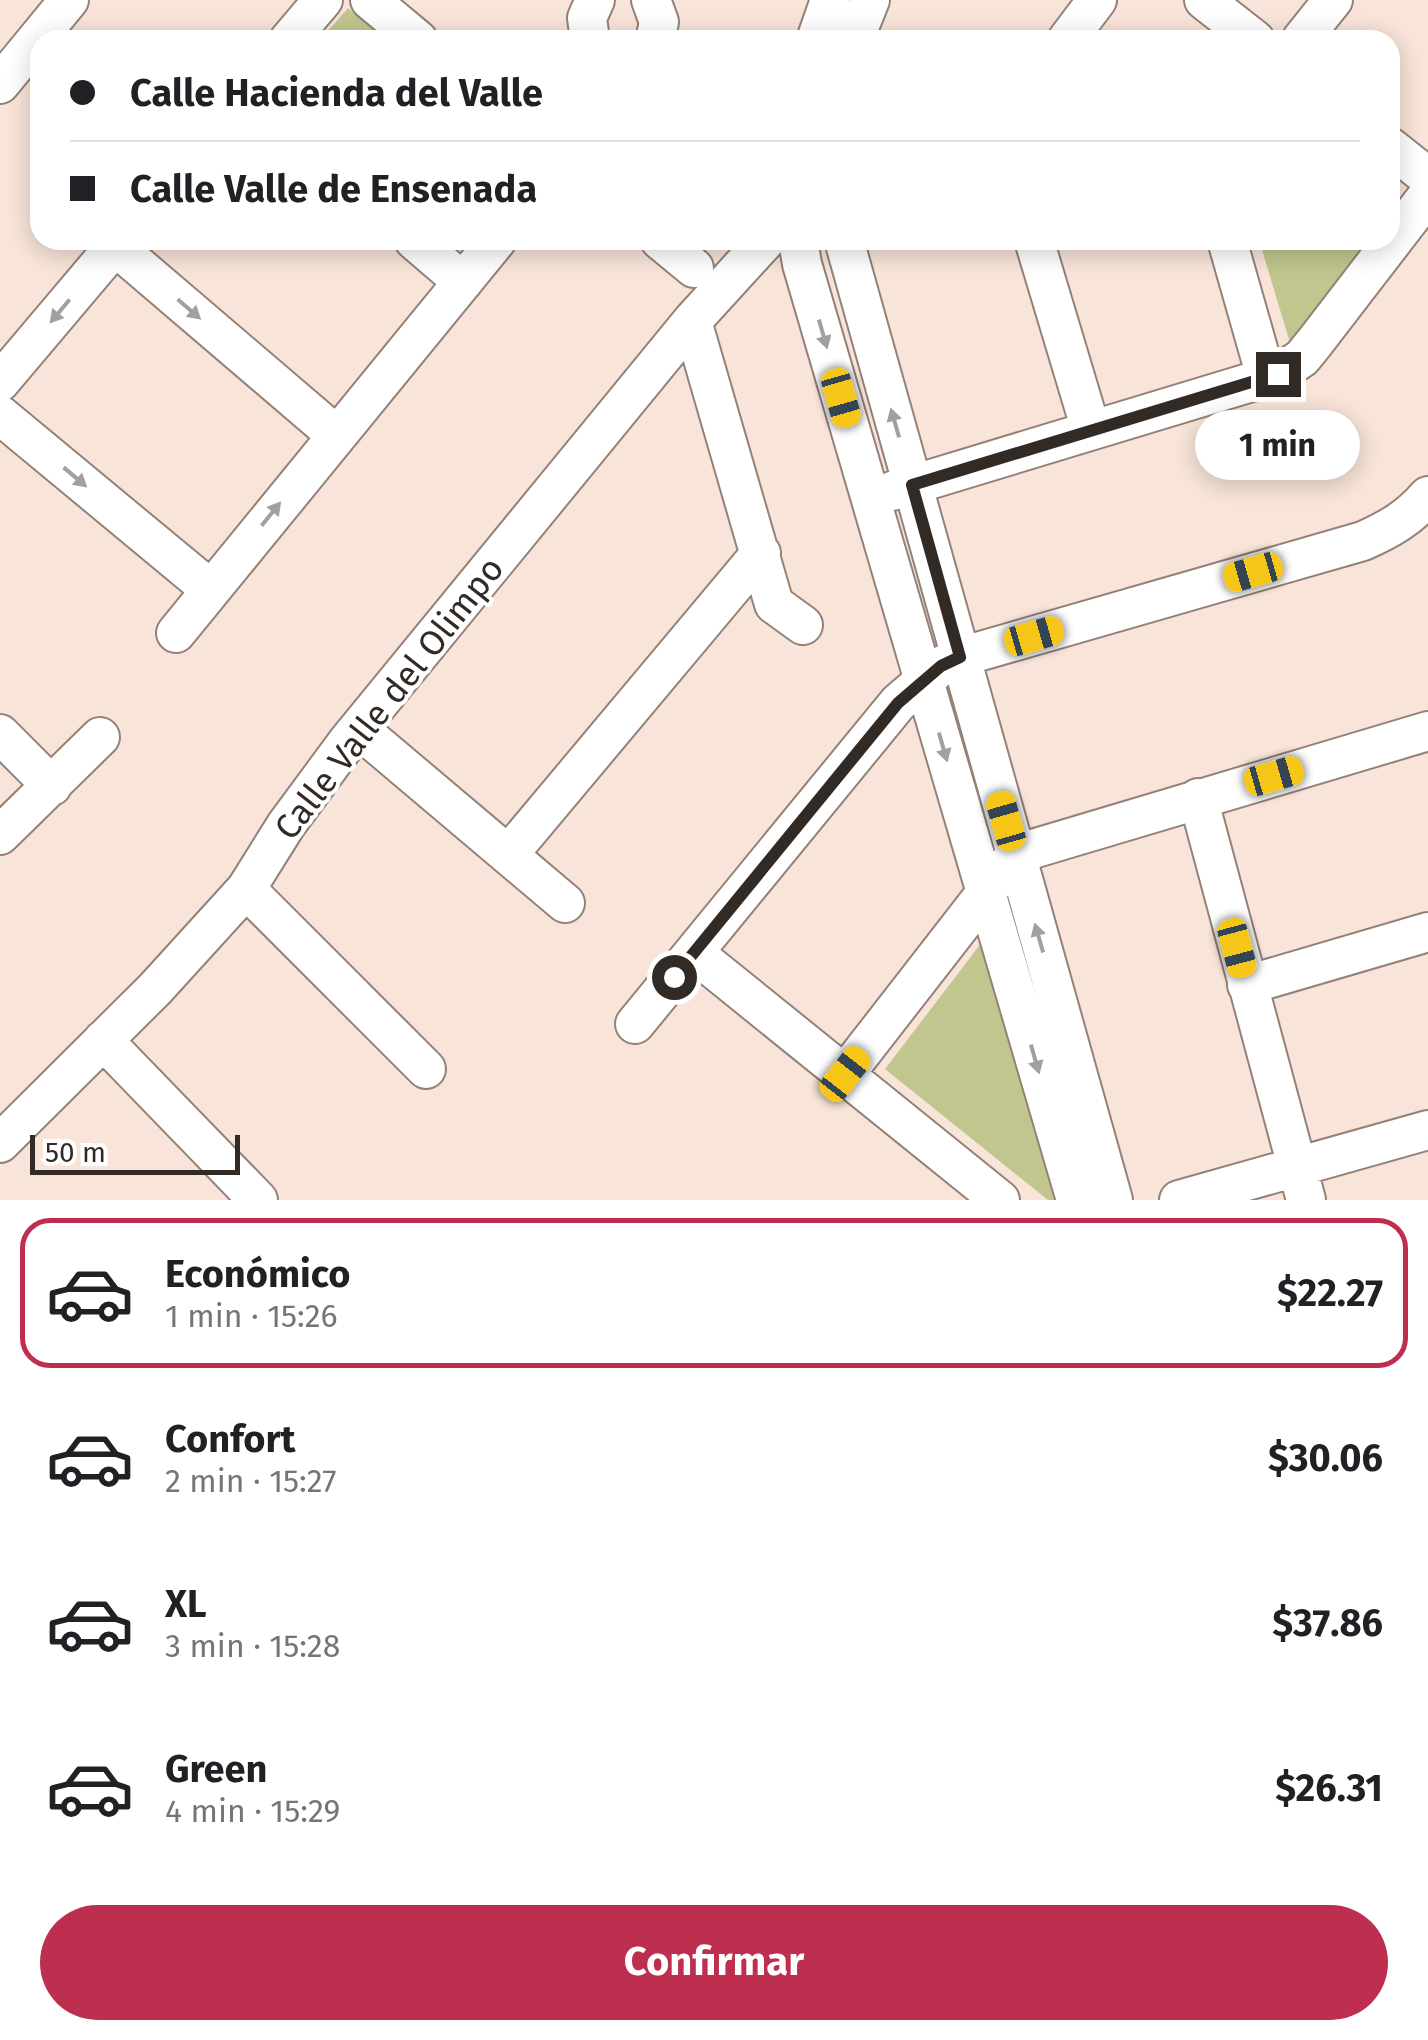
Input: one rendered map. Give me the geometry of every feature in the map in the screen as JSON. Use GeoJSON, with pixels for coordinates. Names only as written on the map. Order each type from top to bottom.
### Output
{"type":"FeatureCollection","features":[{"type":"Feature","properties":{"kind":"street"},"geometry":{"type":"LineString","coordinates":[[44,30],[69,0]]}},
{"type":"Feature","properties":{"kind":"street"},"geometry":{"type":"LineString","coordinates":[[297,30],[322,0]]}},
{"type":"Feature","properties":{"kind":"street"},"geometry":{"type":"LineString","coordinates":[[370,0],[406,30]]}},
{"type":"Feature","properties":{"kind":"street"},"geometry":{"type":"LineString","coordinates":[[588,30],[586,18],[595,0]]}},
{"type":"Feature","properties":{"kind":"street"},"geometry":{"type":"LineString","coordinates":[[820,30],[830,0]]}},
{"type":"Feature","properties":{"kind":"street"},"geometry":{"type":"LineString","coordinates":[[858,30],[870,0]]}},
{"type":"Feature","properties":{"kind":"street"},"geometry":{"type":"LineString","coordinates":[[1074,30],[1097,0]]}},
{"type":"Feature","properties":{"kind":"street"},"geometry":{"type":"LineString","coordinates":[[1204,0],[1242,30]]}},
{"type":"Feature","properties":{"kind":"street"},"geometry":{"type":"LineString","coordinates":[[1309,30],[1333,0]]}},
{"type":"Feature","properties":{"kind":"street"},"geometry":{"type":"LineString","coordinates":[[0,84],[30,47]]}},
{"type":"Feature","properties":{"kind":"street"},"geometry":{"type":"LineString","coordinates":[[1400,155],[1428,177]]}},
{"type":"Feature","properties":{"kind":"street"},"geometry":{"type":"LineString","coordinates":[[1400,231],[1428,195]]}},
{"type":"Feature","properties":{"kind":"street"},"geometry":{"type":"LineString","coordinates":[[0,382],[112,250]]}},
{"type":"Feature","properties":{"kind":"street"},"geometry":{"type":"LineString","coordinates":[[126,250],[336,435]]}},
{"type":"Feature","properties":{"kind":"street"},"geometry":{"type":"LineString","coordinates":[[426,250],[463,282]]}},
{"type":"Feature","properties":{"kind":"street"},"geometry":{"type":"LineString","coordinates":[[176,633],[489,250]]}},
{"type":"Feature","properties":{"kind":"street"},"geometry":{"type":"LineString","coordinates":[[672,250],[694,268]]}},
{"type":"Feature","properties":{"kind":"street","name":"Calle Valle del Olimpo"},"geometry":{"type":"LineString","coordinates":[[0,1143],[188,955],[246,888],[318,780],[692,321],[757,250]]}},
{"type":"Feature","properties":{"kind":"street"},"geometry":{"type":"LineString","coordinates":[[801,250],[1076,1200]]}},
{"type":"Feature","properties":{"kind":"street"},"geometry":{"type":"LineString","coordinates":[[847,250],[1113,1200]]}},
{"type":"Feature","properties":{"kind":"street"},"geometry":{"type":"LineString","coordinates":[[1037,250],[1091,430]]}},
{"type":"Feature","properties":{"kind":"street"},"geometry":{"type":"LineString","coordinates":[[1229,250],[1266,377]]}},
{"type":"Feature","properties":{"kind":"street"},"geometry":{"type":"LineString","coordinates":[[870,498],[1278,374],[1302,358],[1385,250]]}},
{"type":"Feature","properties":{"kind":"street"},"geometry":{"type":"LineString","coordinates":[[692,321],[774,604],[803,626]]}},
{"type":"Feature","properties":{"kind":"street"},"geometry":{"type":"LineString","coordinates":[[0,414],[210,589]]}},
{"type":"Feature","properties":{"kind":"street"},"geometry":{"type":"LineString","coordinates":[[635,1024],[898,703],[941,666],[960,657],[1363,541],[1402,522],[1428,496]]}},
{"type":"Feature","properties":{"kind":"street"},"geometry":{"type":"LineString","coordinates":[[508,855],[760,553]]}},
{"type":"Feature","properties":{"kind":"street"},"geometry":{"type":"LineString","coordinates":[[359,729],[565,903]]}},
{"type":"Feature","properties":{"kind":"street"},"geometry":{"type":"LineString","coordinates":[[845,1074],[1016,854],[1428,731]]}},
{"type":"Feature","properties":{"kind":"street"},"geometry":{"type":"LineString","coordinates":[[0,734],[52,786]]}},
{"type":"Feature","properties":{"kind":"street"},"geometry":{"type":"LineString","coordinates":[[0,836],[100,737]]}},
{"type":"Feature","properties":{"kind":"street"},"geometry":{"type":"LineString","coordinates":[[1198,798],[1301,1183]]}},
{"type":"Feature","properties":{"kind":"street"},"geometry":{"type":"LineString","coordinates":[[246,888],[426,1069]]}},
{"type":"Feature","properties":{"kind":"street"},"geometry":{"type":"LineString","coordinates":[[1247,985],[1428,932]]}},
{"type":"Feature","properties":{"kind":"street"},"geometry":{"type":"LineString","coordinates":[[694,953],[1000,1200]]}},
{"type":"Feature","properties":{"kind":"street"},"geometry":{"type":"LineString","coordinates":[[103,1040],[238,1193]]}},
{"type":"Feature","properties":{"kind":"street"},"geometry":{"type":"LineString","coordinates":[[1179,1200],[1301,1183],[1428,1130]]}},
{"type":"Feature","properties":{"kind":"green space"},"geometry":{"type":"Polygon","coordinates":[[[348,8],[373,30],[329,30],[348,8]]]}},
{"type":"Feature","properties":{"kind":"green space"},"geometry":{"type":"Polygon","coordinates":[[[1262,250],[1364,250],[1291,346],[1262,250]]]}},
{"type":"Feature","properties":{"kind":"green space"},"geometry":{"type":"Polygon","coordinates":[[[989,933],[1067,1200],[1048,1200],[885,1069],[989,933]]]}},
{"type":"Feature","properties":{"kind":"route"},"geometry":{"type":"LineString","coordinates":[[674,977],[898,703],[941,666],[960,657],[912,485],[1278,374]]}}]}
